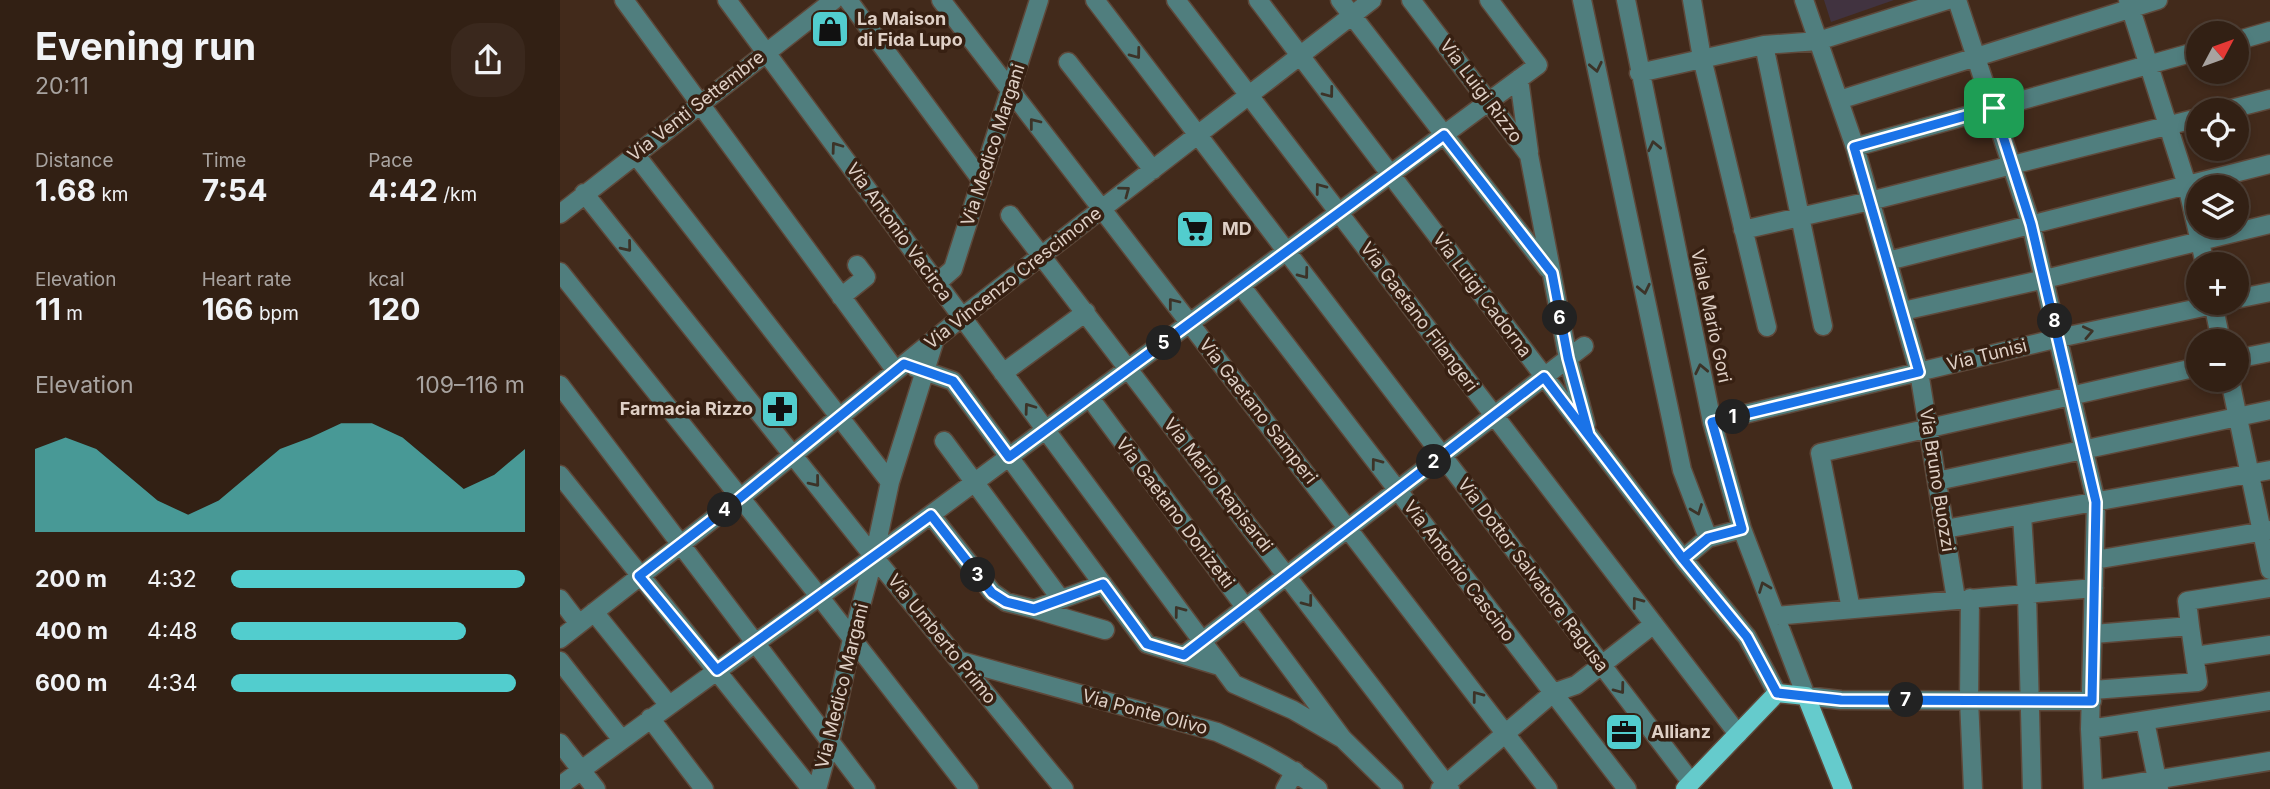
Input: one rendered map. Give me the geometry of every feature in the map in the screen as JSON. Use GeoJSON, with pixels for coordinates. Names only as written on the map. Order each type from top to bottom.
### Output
{"type":"FeatureCollection","features":[{"type":"Feature","properties":{"kind":"main road"},"geometry":{"type":"LineString","coordinates":[[1688,786],[1777,693],[1806,696]]}},
{"type":"Feature","properties":{"kind":"main road","name":"Viale Mario Gori"},"geometry":{"type":"LineString","coordinates":[[1806,696],[1843,789]]}},
{"type":"Feature","properties":{"kind":"street"},"geometry":{"type":"LineString","coordinates":[[624,0],[841,297],[900,368],[953,381],[1147,644],[1219,666],[1234,684],[1293,710],[1343,739]]}},
{"type":"Feature","properties":{"kind":"street","name":"Via Antonio Vacirca"},"geometry":{"type":"LineString","coordinates":[[727,0],[1219,666]]}},
{"type":"Feature","properties":{"kind":"street","name":"Via Venti Settembre"},"geometry":{"type":"LineString","coordinates":[[560,214],[698,103],[834,0]]}},
{"type":"Feature","properties":{"kind":"street"},"geometry":{"type":"LineString","coordinates":[[848,0],[982,181]]}},
{"type":"Feature","properties":{"kind":"street","name":"Via Gaetano Samperi"},"geometry":{"type":"LineString","coordinates":[[941,0],[1009,92],[1349,528],[1548,789]]}},
{"type":"Feature","properties":{"kind":"street","name":"Via Medico Margani"},"geometry":{"type":"LineString","coordinates":[[937,283],[953,269],[1039,0]]}},
{"type":"Feature","properties":{"kind":"street","name":"Via Dottor Salvatore Ragusa"},"geometry":{"type":"LineString","coordinates":[[1094,0],[1601,665],[1688,786]]}},
{"type":"Feature","properties":{"kind":"street","name":"Via Gaetano Filangeri"},"geometry":{"type":"LineString","coordinates":[[1176,0],[1738,734]]}},
{"type":"Feature","properties":{"kind":"street","name":"Via Luigi Cadorna"},"geometry":{"type":"LineString","coordinates":[[1258,0],[1683,559],[1747,637],[1777,693]]}},
{"type":"Feature","properties":{"kind":"street"},"geometry":{"type":"LineString","coordinates":[[1340,0],[1552,273]]}},
{"type":"Feature","properties":{"kind":"street","name":"Via Vincenzo Crescimone"},"geometry":{"type":"LineString","coordinates":[[560,639],[740,498],[962,317],[1372,0]]}},
{"type":"Feature","properties":{"kind":"street","name":"Via Luigi Rizzo"},"geometry":{"type":"LineString","coordinates":[[1411,0],[1529,155],[1568,358],[1589,435]]}},
{"type":"Feature","properties":{"kind":"street"},"geometry":{"type":"LineString","coordinates":[[560,786],[668,704],[1046,431],[1538,65],[1489,0]]}},
{"type":"Feature","properties":{"kind":"street"},"geometry":{"type":"LineString","coordinates":[[1582,0],[1682,470],[1708,538]]}},
{"type":"Feature","properties":{"kind":"street","name":"Viale Mario Gori"},"geometry":{"type":"LineString","coordinates":[[1626,0],[1712,422],[1742,529],[1806,696]]}},
{"type":"Feature","properties":{"kind":"street","name":"Via Bruno Buozzi"},"geometry":{"type":"LineString","coordinates":[[1804,0],[1854,147],[1919,372],[1945,529],[1963,598],[1973,789]]}},
{"type":"Feature","properties":{"kind":"street"},"geometry":{"type":"LineString","coordinates":[[1639,73],[1764,46],[1818,41],[1948,0]]}},
{"type":"Feature","properties":{"kind":"street"},"geometry":{"type":"LineString","coordinates":[[1958,0],[2031,224],[2096,502],[2095,560],[2086,588],[2094,634],[2087,697],[2093,789]]}},
{"type":"Feature","properties":{"kind":"street"},"geometry":{"type":"LineString","coordinates":[[1839,100],[2130,4],[2158,0]]}},
{"type":"Feature","properties":{"kind":"street"},"geometry":{"type":"LineString","coordinates":[[1694,1],[1702,58],[1767,327]]}},
{"type":"Feature","properties":{"kind":"street"},"geometry":{"type":"LineString","coordinates":[[2130,4],[2186,182]]}},
{"type":"Feature","properties":{"kind":"street"},"geometry":{"type":"LineString","coordinates":[[2249,37],[2270,31]]}},
{"type":"Feature","properties":{"kind":"street"},"geometry":{"type":"LineString","coordinates":[[1764,46],[1823,326]]}},
{"type":"Feature","properties":{"kind":"street"},"geometry":{"type":"LineString","coordinates":[[1854,147],[2186,54]]}},
{"type":"Feature","properties":{"kind":"street"},"geometry":{"type":"LineString","coordinates":[[1068,62],[1153,170]]}},
{"type":"Feature","properties":{"kind":"street"},"geometry":{"type":"LineString","coordinates":[[1519,79],[1529,155]]}},
{"type":"Feature","properties":{"kind":"street"},"geometry":{"type":"LineString","coordinates":[[2249,104],[2270,99]]}},
{"type":"Feature","properties":{"kind":"street"},"geometry":{"type":"LineString","coordinates":[[1744,230],[2186,121]]}},
{"type":"Feature","properties":{"kind":"street"},"geometry":{"type":"LineString","coordinates":[[635,154],[890,482]]}},
{"type":"Feature","properties":{"kind":"street"},"geometry":{"type":"LineString","coordinates":[[2227,175],[2270,164]]}},
{"type":"Feature","properties":{"kind":"street"},"geometry":{"type":"LineString","coordinates":[[1888,261],[2186,185]]}},
{"type":"Feature","properties":{"kind":"street","name":"Via Umberto Primo"},"geometry":{"type":"LineString","coordinates":[[584,193],[874,557],[1064,789]]}},
{"type":"Feature","properties":{"kind":"street","name":"Via Mario Rapisardi"},"geometry":{"type":"LineString","coordinates":[[1010,215],[1288,575],[1446,787]]}},
{"type":"Feature","properties":{"kind":"street"},"geometry":{"type":"LineString","coordinates":[[1902,311],[2270,224]]}},
{"type":"Feature","properties":{"kind":"street"},"geometry":{"type":"LineString","coordinates":[[2199,238],[2202,252]]}},
{"type":"Feature","properties":{"kind":"street"},"geometry":{"type":"LineString","coordinates":[[841,297],[866,276],[858,265]]}},
{"type":"Feature","properties":{"kind":"street"},"geometry":{"type":"LineString","coordinates":[[560,272],[819,596],[969,789]]}},
{"type":"Feature","properties":{"kind":"street","name":"Via Antonio Cascino"},"geometry":{"type":"LineString","coordinates":[[1241,286],[1627,789]]}},
{"type":"Feature","properties":{"kind":"street"},"geometry":{"type":"LineString","coordinates":[[2249,296],[2270,292]]}},
{"type":"Feature","properties":{"kind":"street","name":"Via Medico Margani"},"geometry":{"type":"LineString","coordinates":[[814,789],[830,742],[890,482],[950,302]]}},
{"type":"Feature","properties":{"kind":"street","name":"Via Tunisi"},"geometry":{"type":"LineString","coordinates":[[1712,422],[2186,310]]}},
{"type":"Feature","properties":{"kind":"street"},"geometry":{"type":"LineString","coordinates":[[1003,373],[1086,312]]}},
{"type":"Feature","properties":{"kind":"street"},"geometry":{"type":"LineString","coordinates":[[1184,655],[1584,346]]}},
{"type":"Feature","properties":{"kind":"street"},"geometry":{"type":"LineString","coordinates":[[2249,356],[2270,352]]}},
{"type":"Feature","properties":{"kind":"street"},"geometry":{"type":"LineString","coordinates":[[1851,609],[1820,453],[2186,370]]}},
{"type":"Feature","properties":{"kind":"street"},"geometry":{"type":"LineString","coordinates":[[560,385],[866,789]]}},
{"type":"Feature","properties":{"kind":"street"},"geometry":{"type":"LineString","coordinates":[[2232,392],[2266,531],[2270,570]]}},
{"type":"Feature","properties":{"kind":"street","name":"Via Gaetano Donizetti"},"geometry":{"type":"LineString","coordinates":[[1090,398],[1343,739],[1394,789]]}},
{"type":"Feature","properties":{"kind":"street"},"geometry":{"type":"LineString","coordinates":[[1937,481],[2270,410]]}},
{"type":"Feature","properties":{"kind":"street"},"geometry":{"type":"LineString","coordinates":[[944,441],[1059,598]]}},
{"type":"Feature","properties":{"kind":"street"},"geometry":{"type":"LineString","coordinates":[[1945,529],[2270,470]]}},
{"type":"Feature","properties":{"kind":"street"},"geometry":{"type":"LineString","coordinates":[[560,475],[814,789]]}},
{"type":"Feature","properties":{"kind":"street"},"geometry":{"type":"LineString","coordinates":[[931,515],[992,593],[1006,602],[1105,630]]}},
{"type":"Feature","properties":{"kind":"street"},"geometry":{"type":"LineString","coordinates":[[2022,515],[2027,594],[2032,789]]}},
{"type":"Feature","properties":{"kind":"street"},"geometry":{"type":"LineString","coordinates":[[1683,559],[1708,538],[1742,529]]}},
{"type":"Feature","properties":{"kind":"street"},"geometry":{"type":"LineString","coordinates":[[2095,560],[2266,531]]}},
{"type":"Feature","properties":{"kind":"street"},"geometry":{"type":"LineString","coordinates":[[1034,609],[1103,584]]}},
{"type":"Feature","properties":{"kind":"street"},"geometry":{"type":"LineString","coordinates":[[1776,616],[2086,588]]}},
{"type":"Feature","properties":{"kind":"street"},"geometry":{"type":"LineString","coordinates":[[1806,696],[1841,700],[2029,701],[2087,697],[2116,688],[2198,682],[2187,601],[2270,588]]}},
{"type":"Feature","properties":{"kind":"street"},"geometry":{"type":"LineString","coordinates":[[560,599],[579,624]]}},
{"type":"Feature","properties":{"kind":"street"},"geometry":{"type":"LineString","coordinates":[[594,612],[668,704]]}},
{"type":"Feature","properties":{"kind":"street"},"geometry":{"type":"LineString","coordinates":[[1446,787],[1553,693],[1576,685],[1654,624]]}},
{"type":"Feature","properties":{"kind":"street"},"geometry":{"type":"LineString","coordinates":[[2094,634],[2190,626]]}},
{"type":"Feature","properties":{"kind":"street"},"geometry":{"type":"LineString","coordinates":[[2195,656],[2270,645]]}},
{"type":"Feature","properties":{"kind":"street"},"geometry":{"type":"LineString","coordinates":[[560,661],[622,740]]}},
{"type":"Feature","properties":{"kind":"street","name":"Via Ponte Olivo"},"geometry":{"type":"LineString","coordinates":[[961,662],[1217,732],[1255,748],[1295,771],[1318,789]]}},
{"type":"Feature","properties":{"kind":"street"},"geometry":{"type":"LineString","coordinates":[[2090,729],[2270,701]]}},
{"type":"Feature","properties":{"kind":"street"},"geometry":{"type":"LineString","coordinates":[[650,718],[705,789]]}},
{"type":"Feature","properties":{"kind":"street"},"geometry":{"type":"LineString","coordinates":[[2145,721],[2158,785]]}},
{"type":"Feature","properties":{"kind":"street"},"geometry":{"type":"LineString","coordinates":[[560,743],[596,789]]}},
{"type":"Feature","properties":{"kind":"street"},"geometry":{"type":"LineString","coordinates":[[2101,789],[2158,785],[2270,761]]}},
{"type":"Feature","properties":{"kind":"street"},"geometry":{"type":"LineString","coordinates":[[1285,789],[1295,771]]}},
{"type":"Feature","properties":{"kind":"shaded area"},"geometry":{"type":"Polygon","coordinates":[[[1824,0],[1894,0],[1831,22],[1824,0]]]}},
{"type":"Feature","properties":{"kind":"place","name":"La Maison di Fida Lupo"},"geometry":{"type":"Point","coordinates":[830,29]}},
{"type":"Feature","properties":{"kind":"place","name":"MD"},"geometry":{"type":"Point","coordinates":[1195,229]}},
{"type":"Feature","properties":{"kind":"place","name":"Farmacia Rizzo"},"geometry":{"type":"Point","coordinates":[780,409]}},
{"type":"Feature","properties":{"kind":"place","name":"Allianz"},"geometry":{"type":"Point","coordinates":[1624,732]}},
{"type":"Feature","properties":{"kind":"route"},"geometry":{"type":"LineString","coordinates":[[1994,108],[1854,147],[1919,372],[1712,422],[1742,529],[1708,538],[1683,559],[1544,377],[1184,655],[1147,644],[1103,584],[1034,609],[1006,602],[992,593],[931,515],[717,670],[639,576],[740,498],[904,364],[953,381],[1009,457],[1444,135],[1552,273],[1568,358],[1589,435],[1683,559],[1747,637],[1777,693],[1841,700],[2092,701],[2096,502],[2031,224],[1994,108]]}}]}
